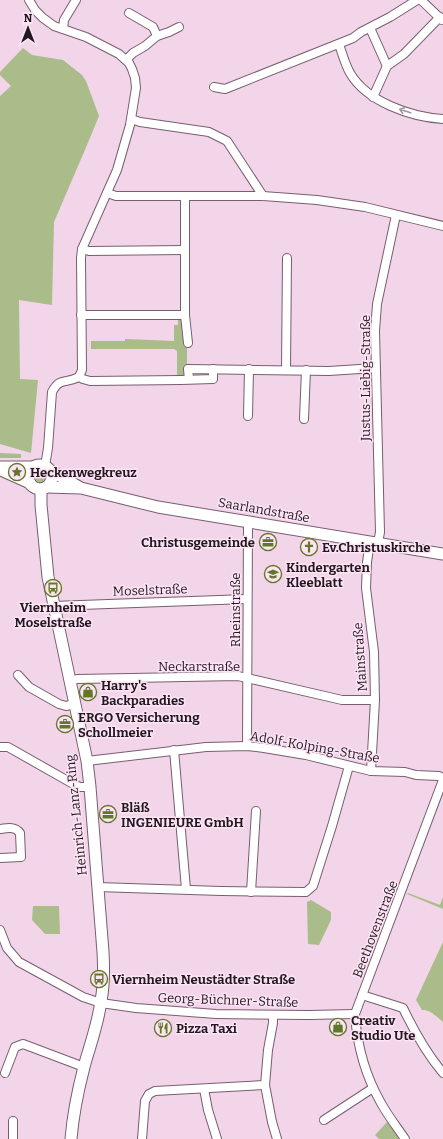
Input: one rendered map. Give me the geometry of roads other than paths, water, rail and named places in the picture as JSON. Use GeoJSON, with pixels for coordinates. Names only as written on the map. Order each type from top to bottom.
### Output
{"type":"FeatureCollection","features":[{"type":"Feature","properties":{"kind":"street"},"geometry":{"type":"LineString","coordinates":[[29,0],[35,10],[54,26],[86,37],[119,54],[126,60],[136,78],[136,88],[131,119],[117,170],[82,249],[82,370],[79,377],[56,384],[52,392],[48,448],[48,469],[52,480],[44,488],[34,487],[30,482],[28,474],[33,467]]}},
{"type":"Feature","properties":{"kind":"street"},"geometry":{"type":"LineString","coordinates":[[63,29],[64,20],[76,0]]}},
{"type":"Feature","properties":{"kind":"street"},"geometry":{"type":"LineString","coordinates":[[214,87],[225,89],[353,38],[417,0]]}},
{"type":"Feature","properties":{"kind":"street"},"geometry":{"type":"LineString","coordinates":[[373,97],[387,66],[404,54],[441,18],[421,0]]}},
{"type":"Feature","properties":{"kind":"street"},"geometry":{"type":"LineString","coordinates":[[129,13],[153,27],[157,36]]}},
{"type":"Feature","properties":{"kind":"street"},"geometry":{"type":"LineString","coordinates":[[126,60],[133,53],[157,36],[178,27]]}},
{"type":"Feature","properties":{"kind":"street"},"geometry":{"type":"LineString","coordinates":[[370,28],[387,66]]}},
{"type":"Feature","properties":{"kind":"street"},"geometry":{"type":"LineString","coordinates":[[339,44],[350,73],[373,97],[407,112],[443,119]]}},
{"type":"Feature","properties":{"kind":"street"},"geometry":{"type":"LineString","coordinates":[[131,119],[140,122],[209,132],[227,141],[263,196]]}},
{"type":"Feature","properties":{"kind":"street"},"geometry":{"type":"LineString","coordinates":[[107,193],[116,196],[263,196],[338,202],[443,226]]}},
{"type":"Feature","properties":{"kind":"street"},"geometry":{"type":"LineString","coordinates":[[185,196],[185,315],[188,343]]}},
{"type":"Feature","properties":{"kind":"street","name":"Justus-Liebig-Straße"},"geometry":{"type":"LineString","coordinates":[[374,543],[380,532],[374,331],[377,304],[396,215]]}},
{"type":"Feature","properties":{"kind":"street"},"geometry":{"type":"LineString","coordinates":[[82,249],[89,251],[185,250]]}},
{"type":"Feature","properties":{"kind":"street"},"geometry":{"type":"LineString","coordinates":[[286,370],[287,258]]}},
{"type":"Feature","properties":{"kind":"street"},"geometry":{"type":"LineString","coordinates":[[81,315],[185,315]]}},
{"type":"Feature","properties":{"kind":"street"},"geometry":{"type":"LineString","coordinates":[[79,377],[90,380],[182,380],[189,379],[188,368],[329,370],[375,368]]}},
{"type":"Feature","properties":{"kind":"street"},"geometry":{"type":"LineString","coordinates":[[248,416],[249,369]]}},
{"type":"Feature","properties":{"kind":"street"},"geometry":{"type":"LineString","coordinates":[[304,419],[306,370]]}},
{"type":"Feature","properties":{"kind":"street"},"geometry":{"type":"LineString","coordinates":[[0,468],[33,467],[39,465],[48,469]]}},
{"type":"Feature","properties":{"kind":"street"},"geometry":{"type":"LineString","coordinates":[[0,468],[30,482]]}},
{"type":"Feature","properties":{"kind":"street","name":"Saarlandstraße"},"geometry":{"type":"LineString","coordinates":[[48,469],[81,488]]}},
{"type":"Feature","properties":{"kind":"street","name":"Saarlandstraße"},"geometry":{"type":"LineString","coordinates":[[44,488],[81,488],[158,506],[443,554]]}},
{"type":"Feature","properties":{"kind":"street","name":"Heinrich-Lanz-Ring"},"geometry":{"type":"LineString","coordinates":[[44,488],[41,505],[47,574],[87,762],[104,968],[101,1003],[73,1116],[71,1139]]}},
{"type":"Feature","properties":{"kind":"street","name":"Rheinstraße"},"geometry":{"type":"LineString","coordinates":[[246,746],[248,521]]}},
{"type":"Feature","properties":{"kind":"street","name":"Mainstraße"},"geometry":{"type":"LineString","coordinates":[[371,771],[375,700],[374,652],[366,588],[367,562],[374,543]]}},
{"type":"Feature","properties":{"kind":"street","name":"Moselstraße"},"geometry":{"type":"LineString","coordinates":[[53,606],[247,599]]}},
{"type":"Feature","properties":{"kind":"street"},"geometry":{"type":"LineString","coordinates":[[18,675],[29,687],[59,704],[66,706],[75,704]]}},
{"type":"Feature","properties":{"kind":"street","name":"Neckarstraße"},"geometry":{"type":"LineString","coordinates":[[70,681],[77,679],[238,676],[342,700],[375,700]]}},
{"type":"Feature","properties":{"kind":"street","name":"Adolf-Kolping-Straße"},"geometry":{"type":"LineString","coordinates":[[87,762],[174,750],[206,747],[246,746],[306,755],[371,771],[405,772],[416,775],[439,776],[443,779]]}},
{"type":"Feature","properties":{"kind":"street"},"geometry":{"type":"LineString","coordinates":[[1,747],[8,747],[75,785],[80,787],[90,787]]}},
{"type":"Feature","properties":{"kind":"street"},"geometry":{"type":"LineString","coordinates":[[174,750],[186,889]]}},
{"type":"Feature","properties":{"kind":"street"},"geometry":{"type":"LineString","coordinates":[[98,887],[251,892],[306,892],[313,886],[349,766]]}},
{"type":"Feature","properties":{"kind":"street","name":"Beethovenstraße"},"geometry":{"type":"LineString","coordinates":[[405,1139],[381,1104],[364,1067],[358,1044],[355,1014],[443,779]]}},
{"type":"Feature","properties":{"kind":"street"},"geometry":{"type":"LineString","coordinates":[[251,892],[256,811]]}},
{"type":"Feature","properties":{"kind":"street"},"geometry":{"type":"LineString","coordinates":[[0,829],[14,828],[20,833],[21,858],[0,858]]}},
{"type":"Feature","properties":{"kind":"street","name":"Georg-Büchner-Straße"},"geometry":{"type":"LineString","coordinates":[[0,930],[7,948],[19,962],[84,997],[101,1003],[179,1012],[216,1014],[355,1014]]}},
{"type":"Feature","properties":{"kind":"street"},"geometry":{"type":"LineString","coordinates":[[362,995],[403,1008],[429,1054],[443,1072]]}},
{"type":"Feature","properties":{"kind":"street"},"geometry":{"type":"LineString","coordinates":[[273,1015],[268,1050],[266,1085],[272,1122],[277,1139]]}},
{"type":"Feature","properties":{"kind":"street"},"geometry":{"type":"LineString","coordinates":[[5,1072],[15,1047],[23,1044],[84,1067]]}},
{"type":"Feature","properties":{"kind":"street"},"geometry":{"type":"LineString","coordinates":[[142,1139],[145,1101],[149,1094],[155,1092],[266,1085]]}},
{"type":"Feature","properties":{"kind":"street"},"geometry":{"type":"LineString","coordinates":[[324,1120],[373,1088]]}},
{"type":"Feature","properties":{"kind":"street"},"geometry":{"type":"LineString","coordinates":[[204,1089],[208,1110],[217,1139]]}},
{"type":"Feature","properties":{"kind":"street"},"geometry":{"type":"LineString","coordinates":[[13,1121],[13,1139]]}},
{"type":"Feature","properties":{"kind":"place","name":"Heckenwegkreuz"},"geometry":{"type":"Point","coordinates":[17,472]}},
{"type":"Feature","properties":{"kind":"place","name":"Christusgemeinde"},"geometry":{"type":"Point","coordinates":[268,542]}},
{"type":"Feature","properties":{"kind":"place","name":"Ev.Christuskirche"},"geometry":{"type":"Point","coordinates":[309,547]}},
{"type":"Feature","properties":{"kind":"place","name":"Kindergarten Kleeblatt"},"geometry":{"type":"Point","coordinates":[273,574]}},
{"type":"Feature","properties":{"kind":"place","name":"Viernheim Moselstraße"},"geometry":{"type":"Point","coordinates":[53,588]}},
{"type":"Feature","properties":{"kind":"place","name":"Harry's Backparadies"},"geometry":{"type":"Point","coordinates":[88,692]}},
{"type":"Feature","properties":{"kind":"place","name":"ERGO Versicherung Schollmeier"},"geometry":{"type":"Point","coordinates":[65,724]}},
{"type":"Feature","properties":{"kind":"place","name":"Bläß INGENIEURE GmbH"},"geometry":{"type":"Point","coordinates":[108,814]}},
{"type":"Feature","properties":{"kind":"place","name":"Viernheim Neustädter Straße"},"geometry":{"type":"Point","coordinates":[99,979]}},
{"type":"Feature","properties":{"kind":"place","name":"Creativ Studio Ute"},"geometry":{"type":"Point","coordinates":[338,1027]}},
{"type":"Feature","properties":{"kind":"place","name":"Pizza Taxi"},"geometry":{"type":"Point","coordinates":[163,1028]}}]}
